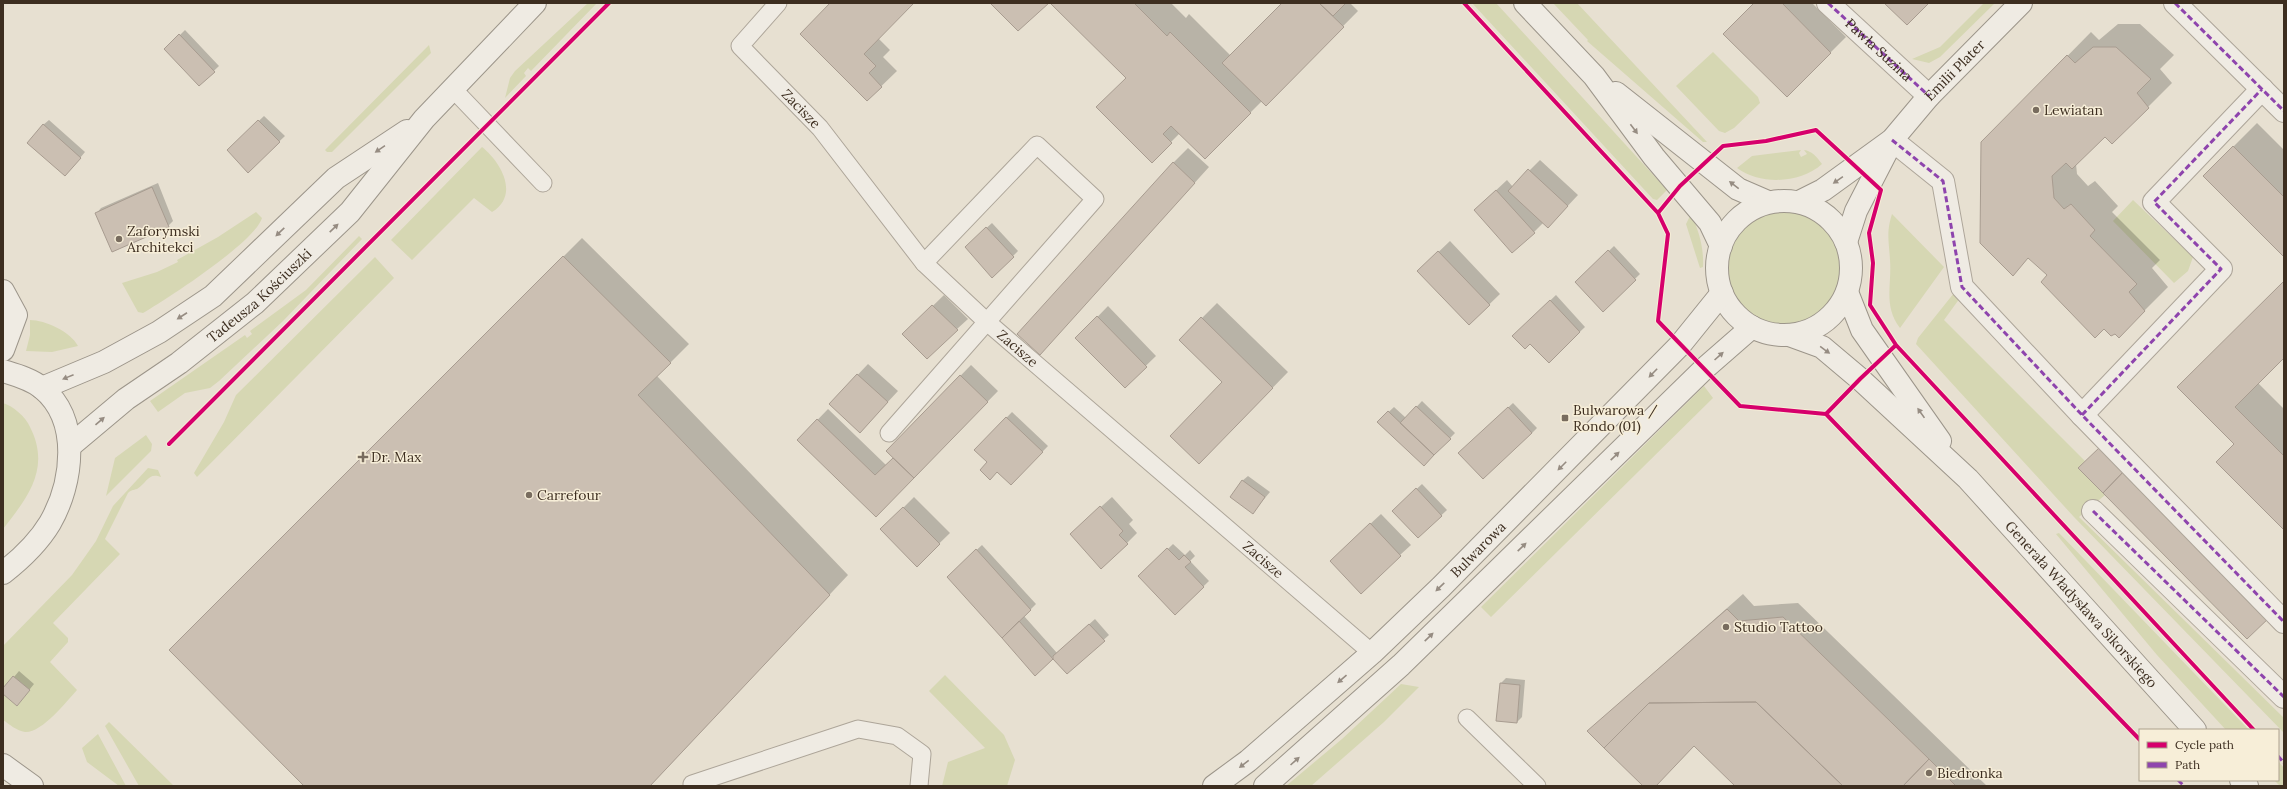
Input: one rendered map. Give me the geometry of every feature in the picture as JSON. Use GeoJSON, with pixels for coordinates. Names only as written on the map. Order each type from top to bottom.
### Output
{"type":"FeatureCollection","features":[{"type":"Feature","properties":{"kind":"street","name":"Tadeusza Kościuszki"},"geometry":{"type":"LineString","coordinates":[[70,446],[126,399],[179,363],[255,303],[350,212],[424,119],[454,90],[535,3]]}},
{"type":"Feature","properties":{"kind":"street"},"geometry":{"type":"LineString","coordinates":[[1525,3],[1594,76],[1654,157],[1710,223],[1721,246]]}},
{"type":"Feature","properties":{"kind":"street","name":"Pawła Suzina"},"geometry":{"type":"LineString","coordinates":[[1828,3],[1929,96]]}},
{"type":"Feature","properties":{"kind":"street","name":"Emilii Plater"},"geometry":{"type":"LineString","coordinates":[[1846,242],[1856,211],[1892,140],[1929,96],[2021,3]]}},
{"type":"Feature","properties":{"kind":"street"},"geometry":{"type":"LineString","coordinates":[[2175,3],[2284,111]]}},
{"type":"Feature","properties":{"kind":"street"},"geometry":{"type":"LineString","coordinates":[[1594,76],[1738,189],[1768,202],[1798,202],[1813,207],[1826,215],[1838,228],[1846,242],[1851,259],[1851,276],[1847,292],[1838,309],[1824,322],[1808,331],[1789,335],[1770,334],[1752,327],[1734,313],[1722,293],[1718,278],[1717,262],[1721,246],[1728,231],[1739,218],[1752,209],[1768,202]]}},
{"type":"Feature","properties":{"kind":"street"},"geometry":{"type":"LineString","coordinates":[[2082,415],[2221,269],[2154,202],[2262,90]]}},
{"type":"Feature","properties":{"kind":"street","name":"Tadeusza Kościuszki"},"geometry":{"type":"LineString","coordinates":[[42,388],[104,362],[159,332],[213,296],[336,178],[424,119]]}},
{"type":"Feature","properties":{"kind":"street"},"geometry":{"type":"LineString","coordinates":[[1892,140],[1943,181],[1962,287],[2082,415],[2284,622]]}},
{"type":"Feature","properties":{"kind":"street","name":"Emilii Plater"},"geometry":{"type":"LineString","coordinates":[[1798,202],[1823,190],[1892,140]]}},
{"type":"Feature","properties":{"kind":"street"},"geometry":{"type":"LineString","coordinates":[[3,291],[16,315],[3,350]]}},
{"type":"Feature","properties":{"kind":"street","name":"Generała Władysława Sikorskiego"},"geometry":{"type":"LineString","coordinates":[[1847,292],[1862,330],[1968,479]]}},
{"type":"Feature","properties":{"kind":"street","name":"Bulwarowa"},"geometry":{"type":"LineString","coordinates":[[1214,786],[1248,761],[1372,653],[1441,587],[1675,351],[1722,293]]}},
{"type":"Feature","properties":{"kind":"street","name":"Bulwarowa"},"geometry":{"type":"LineString","coordinates":[[1265,786],[1401,665],[1705,368],[1752,327]]}},
{"type":"Feature","properties":{"kind":"street","name":"Generała Władysława Sikorskiego"},"geometry":{"type":"LineString","coordinates":[[1789,335],[1822,347],[1860,378],[1968,479],[2194,729]]}},
{"type":"Feature","properties":{"kind":"street"},"geometry":{"type":"LineString","coordinates":[[3,371],[20,376],[42,388],[56,404],[65,425],[70,446],[65,486],[50,522],[26,554],[3,573]]}},
{"type":"Feature","properties":{"kind":"street"},"geometry":{"type":"LineString","coordinates":[[2093,511],[2284,698]]}},
{"type":"Feature","properties":{"kind":"street"},"geometry":{"type":"LineString","coordinates":[[3,765],[32,786]]}},
{"type":"Feature","properties":{"kind":"lane","name":"Zacisze"},"geometry":{"type":"LineString","coordinates":[[778,3],[740,46],[820,128],[924,262],[987,322],[1372,653]]}},
{"type":"Feature","properties":{"kind":"lane"},"geometry":{"type":"LineString","coordinates":[[454,90],[544,183]]}},
{"type":"Feature","properties":{"kind":"lane"},"geometry":{"type":"LineString","coordinates":[[889,434],[1095,199],[1037,145],[924,262]]}},
{"type":"Feature","properties":{"kind":"lane"},"geometry":{"type":"LineString","coordinates":[[1467,718],[1536,786]]}},
{"type":"Feature","properties":{"kind":"lane"},"geometry":{"type":"LineString","coordinates":[[692,784],[858,729],[897,736],[922,754],[919,786]]}},
{"type":"Feature","properties":{"kind":"green space"},"geometry":{"type":"Polygon","coordinates":[[[588,3],[597,3],[531,71],[528,68],[524,73],[526,76],[505,98],[510,78],[515,71],[588,3]]]}},
{"type":"Feature","properties":{"kind":"green space"},"geometry":{"type":"Polygon","coordinates":[[[1472,3],[1496,3],[1667,190],[1657,200],[1653,199],[1472,3]]]}},
{"type":"Feature","properties":{"kind":"green space"},"geometry":{"type":"Polygon","coordinates":[[[1553,3],[1577,3],[1707,142],[1703,142],[1587,41],[1588,40],[1553,3]]]}},
{"type":"Feature","properties":{"kind":"green space"},"geometry":{"type":"Polygon","coordinates":[[[1984,3],[1995,3],[1940,57],[1929,63],[1912,59],[1940,47],[1984,3]]]}},
{"type":"Feature","properties":{"kind":"green space"},"geometry":{"type":"Polygon","coordinates":[[[429,45],[431,53],[332,152],[327,152],[325,150],[429,45]]]}},
{"type":"Feature","properties":{"kind":"green space"},"geometry":{"type":"Polygon","coordinates":[[[1713,52],[1758,97],[1760,103],[1734,128],[1725,133],[1719,131],[1676,86],[1713,52]]]}},
{"type":"Feature","properties":{"kind":"green space"},"geometry":{"type":"Polygon","coordinates":[[[482,147],[496,161],[501,170],[505,179],[505,197],[500,205],[492,212],[474,198],[412,260],[391,240],[482,147]]]}},
{"type":"Feature","properties":{"kind":"green space"},"geometry":{"type":"Polygon","coordinates":[[[1801,150],[1799,153],[1801,157],[1807,154],[1804,150],[1807,151],[1814,155],[1822,164],[1813,171],[1792,179],[1780,180],[1757,177],[1746,174],[1737,168],[1752,156],[1801,150]]]}},
{"type":"Feature","properties":{"kind":"green space"},"geometry":{"type":"Polygon","coordinates":[[[2133,200],[2193,257],[2188,271],[2174,283],[2113,221],[2133,200]]]}},
{"type":"Feature","properties":{"kind":"green space"},"geometry":{"type":"Polygon","coordinates":[[[1791,201],[1816,209],[1836,226],[1846,242],[1850,255],[1850,281],[1846,294],[1840,305],[1826,320],[1810,330],[1797,334],[1777,335],[1752,327],[1732,310],[1722,294],[1718,281],[1717,261],[1725,236],[1742,216],[1758,206],[1771,202],[1791,201]]]}},
{"type":"Feature","properties":{"kind":"green space"},"geometry":{"type":"Polygon","coordinates":[[[256,212],[262,218],[256,228],[228,255],[155,306],[143,313],[138,312],[122,283],[157,272],[178,262],[177,260],[218,237],[256,212]]]}},
{"type":"Feature","properties":{"kind":"green space"},"geometry":{"type":"Polygon","coordinates":[[[1691,214],[1699,233],[1702,246],[1703,267],[1700,268],[1686,224],[1691,214]]]}},
{"type":"Feature","properties":{"kind":"green space"},"geometry":{"type":"Polygon","coordinates":[[[1892,214],[1944,267],[1900,328],[1892,312],[1889,295],[1890,269],[1888,232],[1892,214]]]}},
{"type":"Feature","properties":{"kind":"green space"},"geometry":{"type":"Polygon","coordinates":[[[359,236],[362,239],[283,321],[219,381],[210,388],[185,393],[158,412],[150,401],[245,335],[247,338],[252,334],[250,331],[306,290],[359,236]]]}},
{"type":"Feature","properties":{"kind":"green space"},"geometry":{"type":"Polygon","coordinates":[[[375,257],[394,278],[197,477],[194,473],[224,422],[236,395],[375,257]]]}},
{"type":"Feature","properties":{"kind":"green space"},"geometry":{"type":"Polygon","coordinates":[[[1954,293],[1960,298],[1944,320],[2085,461],[2078,468],[2105,495],[2079,517],[2284,718],[2284,733],[2074,517],[1916,344],[1918,338],[1954,293]]]}},
{"type":"Feature","properties":{"kind":"green space"},"geometry":{"type":"Polygon","coordinates":[[[30,320],[43,322],[57,328],[70,336],[78,346],[52,352],[26,351],[30,335],[30,320]]]}},
{"type":"Feature","properties":{"kind":"green space"},"geometry":{"type":"Polygon","coordinates":[[[1704,386],[1713,398],[1491,617],[1481,607],[1704,386]]]}},
{"type":"Feature","properties":{"kind":"green space"},"geometry":{"type":"Polygon","coordinates":[[[3,403],[19,412],[26,419],[36,442],[38,456],[34,481],[21,505],[3,529],[3,403]]]}},
{"type":"Feature","properties":{"kind":"green space"},"geometry":{"type":"Polygon","coordinates":[[[146,435],[152,444],[151,451],[106,496],[115,458],[146,435]]]}},
{"type":"Feature","properties":{"kind":"green space"},"geometry":{"type":"Polygon","coordinates":[[[148,468],[158,470],[161,477],[150,477],[140,487],[128,493],[105,539],[120,554],[53,623],[68,638],[68,642],[50,662],[77,690],[53,716],[39,728],[25,732],[16,729],[3,720],[3,646],[72,575],[96,541],[113,506],[148,468]]]}},
{"type":"Feature","properties":{"kind":"green space"},"geometry":{"type":"Polygon","coordinates":[[[2059,533],[2248,729],[2225,729],[2157,655],[2056,534],[2059,533]]]}},
{"type":"Feature","properties":{"kind":"green space"},"geometry":{"type":"Polygon","coordinates":[[[945,675],[1004,735],[1015,760],[1007,786],[942,786],[948,762],[985,748],[929,691],[945,675]]]}},
{"type":"Feature","properties":{"kind":"green space"},"geometry":{"type":"Polygon","coordinates":[[[1401,684],[1419,687],[1384,722],[1311,786],[1286,786],[1342,739],[1401,684]]]}},
{"type":"Feature","properties":{"kind":"green space"},"geometry":{"type":"Polygon","coordinates":[[[109,722],[174,786],[139,786],[105,726],[109,722]]]}},
{"type":"Feature","properties":{"kind":"green space"},"geometry":{"type":"Polygon","coordinates":[[[98,734],[126,786],[119,786],[87,762],[82,748],[98,734]]]}},
{"type":"Feature","properties":{"kind":"green space"},"geometry":{"type":"Polygon","coordinates":[[[2279,762],[2284,768],[2284,786],[2280,786],[2275,781],[2279,781],[2279,762]]]}},
{"type":"Feature","properties":{"kind":"building"},"geometry":{"type":"Polygon","coordinates":[[[830,3],[914,3],[864,54],[876,66],[869,73],[882,87],[867,101],[800,34],[830,3]]]}},
{"type":"Feature","properties":{"kind":"building"},"geometry":{"type":"Polygon","coordinates":[[[990,3],[1049,3],[1018,31],[990,3]]]}},
{"type":"Feature","properties":{"kind":"building"},"geometry":{"type":"Polygon","coordinates":[[[1050,3],[1134,3],[1167,36],[1170,32],[1251,113],[1205,159],[1171,126],[1163,134],[1172,143],[1152,163],[1096,107],[1126,78],[1050,3]]]}},
{"type":"Feature","properties":{"kind":"building"},"geometry":{"type":"Polygon","coordinates":[[[1282,3],[1319,3],[1344,27],[1266,106],[1222,63],[1282,3]]]}},
{"type":"Feature","properties":{"kind":"building"},"geometry":{"type":"Polygon","coordinates":[[[1319,3],[1346,3],[1333,16],[1319,3]]]}},
{"type":"Feature","properties":{"kind":"building"},"geometry":{"type":"Polygon","coordinates":[[[1754,3],[1782,3],[1831,53],[1787,97],[1723,34],[1754,3]]]}},
{"type":"Feature","properties":{"kind":"building"},"geometry":{"type":"Polygon","coordinates":[[[1884,3],[1929,3],[1907,25],[1884,3]]]}},
{"type":"Feature","properties":{"kind":"building"},"geometry":{"type":"Polygon","coordinates":[[[179,34],[215,72],[199,86],[164,49],[179,34]]]}},
{"type":"Feature","properties":{"kind":"building"},"geometry":{"type":"Polygon","coordinates":[[[2093,47],[2116,47],[2151,79],[2137,93],[2149,108],[2112,144],[2105,137],[2072,169],[2066,163],[2052,176],[2054,198],[2064,209],[2071,204],[2095,230],[2090,236],[2137,284],[2129,292],[2145,311],[2119,338],[2115,334],[2111,336],[2104,329],[2095,338],[2041,282],[2047,275],[2028,258],[2013,276],[1980,243],[1981,142],[2067,55],[2075,63],[2093,47]]]}},
{"type":"Feature","properties":{"kind":"building"},"geometry":{"type":"Polygon","coordinates":[[[258,120],[280,142],[248,173],[227,150],[258,120]]]}},
{"type":"Feature","properties":{"kind":"building"},"geometry":{"type":"Polygon","coordinates":[[[43,124],[81,158],[65,176],[27,143],[43,124]]]}},
{"type":"Feature","properties":{"kind":"building"},"geometry":{"type":"Polygon","coordinates":[[[2233,146],[2284,197],[2284,257],[2203,176],[2233,146]]]}},
{"type":"Feature","properties":{"kind":"building"},"geometry":{"type":"Polygon","coordinates":[[[1173,162],[1195,183],[1040,355],[1017,334],[1173,162]]]}},
{"type":"Feature","properties":{"kind":"building"},"geometry":{"type":"Polygon","coordinates":[[[1528,169],[1568,206],[1548,228],[1508,191],[1528,169]]]}},
{"type":"Feature","properties":{"kind":"building"},"geometry":{"type":"Polygon","coordinates":[[[152,187],[169,227],[112,252],[95,213],[152,187]]]}},
{"type":"Feature","properties":{"kind":"building"},"geometry":{"type":"Polygon","coordinates":[[[1496,190],[1535,233],[1512,253],[1474,210],[1496,190]]]}},
{"type":"Feature","properties":{"kind":"building"},"geometry":{"type":"Polygon","coordinates":[[[986,227],[1014,257],[992,278],[965,247],[986,227]]]}},
{"type":"Feature","properties":{"kind":"building"},"geometry":{"type":"Polygon","coordinates":[[[1608,250],[1636,280],[1603,312],[1575,282],[1608,250]]]}},
{"type":"Feature","properties":{"kind":"building"},"geometry":{"type":"Polygon","coordinates":[[[1438,251],[1490,305],[1469,325],[1417,271],[1438,251]]]}},
{"type":"Feature","properties":{"kind":"building","name":"Carrefour"},"geometry":{"type":"Polygon","coordinates":[[[563,256],[671,363],[638,395],[830,595],[650,786],[304,786],[169,650],[563,256]]]}},
{"type":"Feature","properties":{"kind":"building"},"geometry":{"type":"Polygon","coordinates":[[[2284,281],[2284,358],[2235,407],[2284,456],[2284,530],[2216,462],[2234,444],[2177,387],[2284,281]]]}},
{"type":"Feature","properties":{"kind":"building"},"geometry":{"type":"Polygon","coordinates":[[[1550,300],[1580,332],[1549,363],[1530,344],[1525,349],[1512,336],[1550,300]]]}},
{"type":"Feature","properties":{"kind":"building"},"geometry":{"type":"Polygon","coordinates":[[[932,305],[958,330],[927,359],[902,334],[932,305]]]}},
{"type":"Feature","properties":{"kind":"building"},"geometry":{"type":"Polygon","coordinates":[[[1097,316],[1147,367],[1125,388],[1075,338],[1097,316]]]}},
{"type":"Feature","properties":{"kind":"building"},"geometry":{"type":"Polygon","coordinates":[[[1201,317],[1273,388],[1199,464],[1170,436],[1222,382],[1179,340],[1201,317]]]}},
{"type":"Feature","properties":{"kind":"building"},"geometry":{"type":"Polygon","coordinates":[[[857,374],[888,402],[860,433],[829,404],[857,374]]]}},
{"type":"Feature","properties":{"kind":"building"},"geometry":{"type":"Polygon","coordinates":[[[960,375],[988,402],[914,478],[886,451],[960,375]]]}},
{"type":"Feature","properties":{"kind":"building"},"geometry":{"type":"Polygon","coordinates":[[[1416,406],[1451,439],[1434,455],[1400,423],[1416,406]]]}},
{"type":"Feature","properties":{"kind":"building"},"geometry":{"type":"Polygon","coordinates":[[[1508,407],[1532,433],[1483,479],[1458,453],[1508,407]]]}},
{"type":"Feature","properties":{"kind":"building"},"geometry":{"type":"Polygon","coordinates":[[[1388,411],[1434,455],[1424,466],[1377,422],[1388,411]]]}},
{"type":"Feature","properties":{"kind":"building"},"geometry":{"type":"Polygon","coordinates":[[[1006,417],[1043,452],[1011,485],[997,472],[990,480],[980,470],[987,462],[974,450],[1006,417]]]}},
{"type":"Feature","properties":{"kind":"building"},"geometry":{"type":"Polygon","coordinates":[[[817,419],[875,475],[893,458],[914,478],[876,517],[797,440],[817,419]]]}},
{"type":"Feature","properties":{"kind":"building"},"geometry":{"type":"Polygon","coordinates":[[[2100,447],[2124,471],[2103,493],[2078,468],[2100,447]]]}},
{"type":"Feature","properties":{"kind":"building"},"geometry":{"type":"Polygon","coordinates":[[[2126,469],[2271,616],[2247,639],[2103,493],[2126,469]]]}},
{"type":"Feature","properties":{"kind":"building"},"geometry":{"type":"Polygon","coordinates":[[[1242,480],[1265,497],[1253,514],[1230,497],[1242,480]]]}},
{"type":"Feature","properties":{"kind":"building"},"geometry":{"type":"Polygon","coordinates":[[[1416,488],[1442,516],[1418,538],[1392,511],[1416,488]]]}},
{"type":"Feature","properties":{"kind":"building"},"geometry":{"type":"Polygon","coordinates":[[[1100,506],[1123,531],[1119,535],[1128,544],[1101,569],[1070,534],[1100,506]]]}},
{"type":"Feature","properties":{"kind":"building"},"geometry":{"type":"Polygon","coordinates":[[[903,507],[940,544],[917,567],[880,529],[903,507]]]}},
{"type":"Feature","properties":{"kind":"building"},"geometry":{"type":"Polygon","coordinates":[[[1370,523],[1401,556],[1361,594],[1330,561],[1370,523]]]}},
{"type":"Feature","properties":{"kind":"building"},"geometry":{"type":"Polygon","coordinates":[[[1167,548],[1179,560],[1184,555],[1191,562],[1185,567],[1204,587],[1175,615],[1138,576],[1167,548]]]}},
{"type":"Feature","properties":{"kind":"building"},"geometry":{"type":"Polygon","coordinates":[[[976,549],[1031,610],[1002,638],[947,577],[976,549]]]}},
{"type":"Feature","properties":{"kind":"building"},"geometry":{"type":"Polygon","coordinates":[[[1727,609],[1739,621],[1783,617],[1929,759],[1903,786],[1843,786],[1756,702],[1649,703],[1604,748],[1587,731],[1727,609]]]}},
{"type":"Feature","properties":{"kind":"building"},"geometry":{"type":"Polygon","coordinates":[[[1019,621],[1053,659],[1035,676],[1002,638],[1019,621]]]}},
{"type":"Feature","properties":{"kind":"building"},"geometry":{"type":"Polygon","coordinates":[[[1089,624],[1105,641],[1067,674],[1053,659],[1053,656],[1089,624]]]}},
{"type":"Feature","properties":{"kind":"building"},"geometry":{"type":"Polygon","coordinates":[[[13,676],[30,690],[17,706],[3,694],[3,688],[13,676]]]}},
{"type":"Feature","properties":{"kind":"building"},"geometry":{"type":"Polygon","coordinates":[[[1500,683],[1520,685],[1517,723],[1496,721],[1500,683]]]}},
{"type":"Feature","properties":{"kind":"building"},"geometry":{"type":"Polygon","coordinates":[[[1756,702],[1843,786],[1735,786],[1694,746],[1656,786],[1643,786],[1604,748],[1649,703],[1756,702]]]}},
{"type":"Feature","properties":{"kind":"building","name":"Biedronka"},"geometry":{"type":"Polygon","coordinates":[[[1929,759],[1956,786],[1903,786],[1929,759]]]}},
{"type":"Feature","properties":{"kind":"marked path"},"geometry":{"type":"LineString","coordinates":[[1828,3],[1929,96]]}},
{"type":"Feature","properties":{"kind":"marked path"},"geometry":{"type":"LineString","coordinates":[[2175,3],[2284,111]]}},
{"type":"Feature","properties":{"kind":"marked path"},"geometry":{"type":"LineString","coordinates":[[2082,415],[2221,269],[2154,202],[2262,89]]}},
{"type":"Feature","properties":{"kind":"marked path"},"geometry":{"type":"LineString","coordinates":[[1892,140],[1943,181],[1962,287],[2082,415],[2284,622]]}},
{"type":"Feature","properties":{"kind":"marked path"},"geometry":{"type":"LineString","coordinates":[[2093,511],[2284,697]]}},
{"type":"Feature","properties":{"kind":"marked path"},"geometry":{"type":"LineString","coordinates":[[2279,757],[2284,763]]}},
{"type":"Feature","properties":{"kind":"marked path"},"geometry":{"type":"LineString","coordinates":[[2179,781],[2184,786]]}},
{"type":"Feature","properties":{"kind":"cycle path"},"geometry":{"type":"LineString","coordinates":[[169,444],[609,3]]}},
{"type":"Feature","properties":{"kind":"cycle path"},"geometry":{"type":"LineString","coordinates":[[1464,3],[1658,213]]}},
{"type":"Feature","properties":{"kind":"cycle path"},"geometry":{"type":"LineString","coordinates":[[1896,345],[1870,305],[1873,263],[1869,233],[1881,190],[1816,130],[1766,141],[1723,146],[1680,186],[1658,213],[1668,234],[1658,321],[1740,406],[1826,414],[2139,739]]}},
{"type":"Feature","properties":{"kind":"cycle path"},"geometry":{"type":"LineString","coordinates":[[1826,414],[1896,345],[2253,729]]}},
{"type":"Feature","properties":{"kind":"place","name":"Lewiatan"},"geometry":{"type":"Point","coordinates":[2036,110]}},
{"type":"Feature","properties":{"kind":"place","name":"Zaforymski Architekci"},"geometry":{"type":"Point","coordinates":[119,239]}},
{"type":"Feature","properties":{"kind":"place","name":"Bulwarowa / Rondo (01)"},"geometry":{"type":"Point","coordinates":[1565,418]}},
{"type":"Feature","properties":{"kind":"place","name":"Dr. Max"},"geometry":{"type":"Point","coordinates":[363,457]}},
{"type":"Feature","properties":{"kind":"place","name":"Carrefour"},"geometry":{"type":"Point","coordinates":[529,495]}},
{"type":"Feature","properties":{"kind":"place","name":"Studio Tattoo"},"geometry":{"type":"Point","coordinates":[1726,627]}},
{"type":"Feature","properties":{"kind":"place","name":"Biedronka"},"geometry":{"type":"Point","coordinates":[1929,773]}}]}
